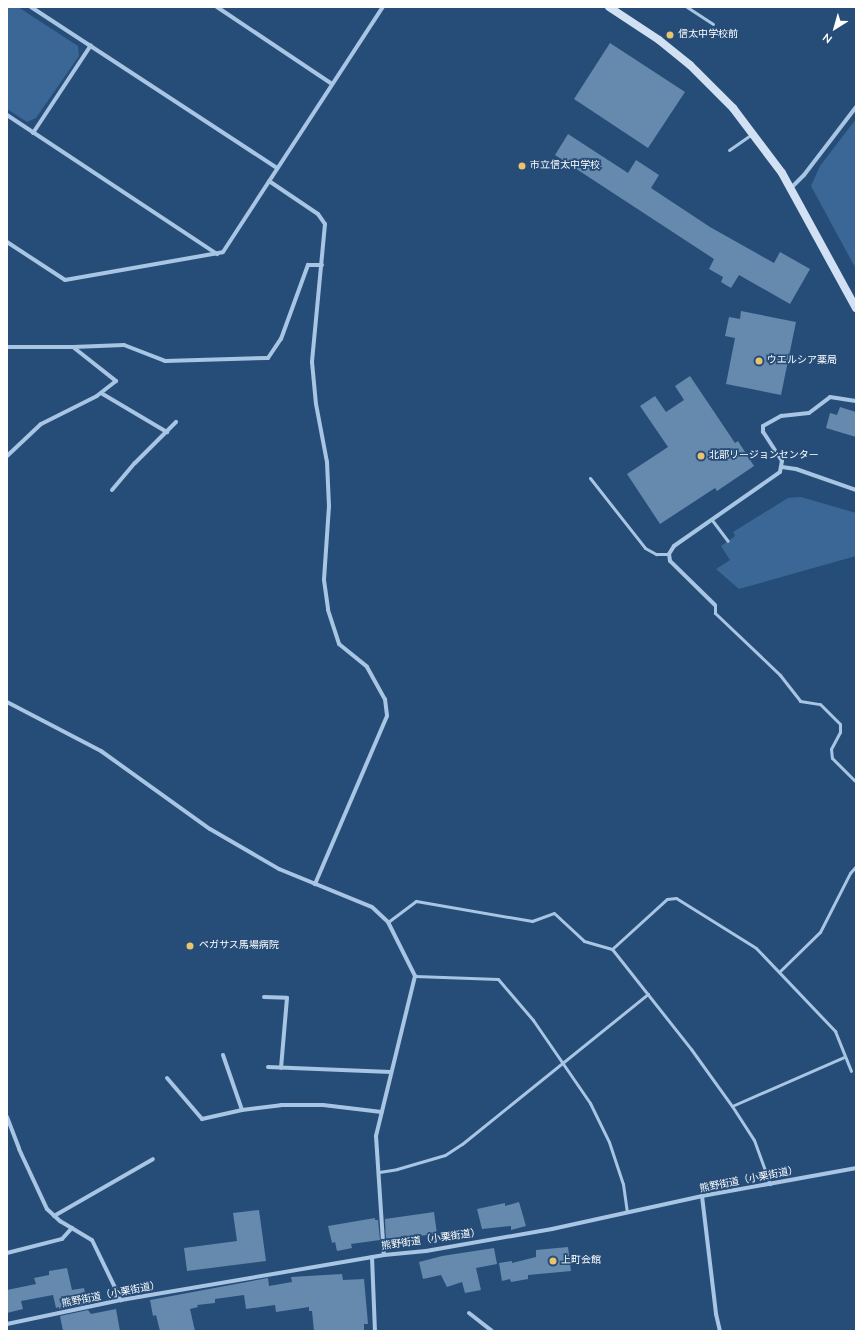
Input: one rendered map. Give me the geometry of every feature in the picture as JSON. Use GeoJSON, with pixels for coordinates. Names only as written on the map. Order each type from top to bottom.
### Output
{"type":"FeatureCollection","features":[{"type":"Feature","properties":{"kind":"street"},"geometry":{"type":"LineString","coordinates":[[31,7],[277,168]]}},
{"type":"Feature","properties":{"kind":"street"},"geometry":{"type":"LineString","coordinates":[[217,7],[332,84]]}},
{"type":"Feature","properties":{"kind":"street"},"geometry":{"type":"LineString","coordinates":[[7,242],[65,280],[223,252],[383,7]]}},
{"type":"Feature","properties":{"kind":"street"},"geometry":{"type":"LineString","coordinates":[[609,7],[659,40],[690,64],[733,108],[753,132],[791,188],[856,308]]}},
{"type":"Feature","properties":{"kind":"street"},"geometry":{"type":"LineString","coordinates":[[33,133],[91,45]]}},
{"type":"Feature","properties":{"kind":"street"},"geometry":{"type":"LineString","coordinates":[[791,188],[804,175],[856,107]]}},
{"type":"Feature","properties":{"kind":"street"},"geometry":{"type":"LineString","coordinates":[[7,115],[218,254]]}},
{"type":"Feature","properties":{"kind":"street"},"geometry":{"type":"LineString","coordinates":[[269,181],[318,214],[325,224],[322,264],[313,331],[312,362],[316,404],[327,462],[329,506],[324,580],[328,610],[339,644],[367,667],[385,699],[387,716],[315,884]]}},
{"type":"Feature","properties":{"kind":"street"},"geometry":{"type":"LineString","coordinates":[[7,347],[73,348],[124,345],[165,361],[268,358],[281,338],[308,265],[322,264]]}},
{"type":"Feature","properties":{"kind":"street"},"geometry":{"type":"LineString","coordinates":[[7,456],[41,424],[101,393],[116,381],[73,348]]}},
{"type":"Feature","properties":{"kind":"street"},"geometry":{"type":"LineString","coordinates":[[101,393],[167,432]]}},
{"type":"Feature","properties":{"kind":"street"},"geometry":{"type":"LineString","coordinates":[[715,606],[670,562],[669,554],[674,546],[776,476],[782,467],[780,456],[763,432],[763,426],[781,416],[809,413],[830,397],[856,401]]}},
{"type":"Feature","properties":{"kind":"street"},"geometry":{"type":"LineString","coordinates":[[112,490],[135,462],[176,422]]}},
{"type":"Feature","properties":{"kind":"street"},"geometry":{"type":"LineString","coordinates":[[782,467],[796,469],[856,490]]}},
{"type":"Feature","properties":{"kind":"street"},"geometry":{"type":"LineString","coordinates":[[7,702],[101,751],[210,829],[279,869],[372,907],[388,922],[416,976],[376,1136],[384,1255]]}},
{"type":"Feature","properties":{"kind":"street"},"geometry":{"type":"LineString","coordinates":[[264,997],[286,998],[281,1068]]}},
{"type":"Feature","properties":{"kind":"street"},"geometry":{"type":"LineString","coordinates":[[223,1055],[242,1110]]}},
{"type":"Feature","properties":{"kind":"street"},"geometry":{"type":"LineString","coordinates":[[268,1067],[391,1072]]}},
{"type":"Feature","properties":{"kind":"street"},"geometry":{"type":"LineString","coordinates":[[167,1078],[202,1119],[242,1110],[281,1105],[324,1104],[382,1112]]}},
{"type":"Feature","properties":{"kind":"street"},"geometry":{"type":"LineString","coordinates":[[7,1117],[19,1149],[47,1209],[54,1216],[92,1240],[121,1300]]}},
{"type":"Feature","properties":{"kind":"street"},"geometry":{"type":"LineString","coordinates":[[54,1216],[153,1159]]}},
{"type":"Feature","properties":{"kind":"street","name":"熊野街道（小栗街道）"},"geometry":{"type":"LineString","coordinates":[[7,1324],[121,1300],[384,1255],[426,1251],[552,1228],[702,1196],[856,1168]]}},
{"type":"Feature","properties":{"kind":"street"},"geometry":{"type":"LineString","coordinates":[[702,1196],[716,1314],[720,1331]]}},
{"type":"Feature","properties":{"kind":"street"},"geometry":{"type":"LineString","coordinates":[[7,1253],[62,1239],[72,1228]]}},
{"type":"Feature","properties":{"kind":"street"},"geometry":{"type":"LineString","coordinates":[[372,1257],[375,1331]]}},
{"type":"Feature","properties":{"kind":"street"},"geometry":{"type":"LineString","coordinates":[[469,1313],[492,1331]]}},
{"type":"Feature","properties":{"kind":"lane"},"geometry":{"type":"LineString","coordinates":[[687,7],[713,24]]}},
{"type":"Feature","properties":{"kind":"lane"},"geometry":{"type":"LineString","coordinates":[[729,150],[753,132]]}},
{"type":"Feature","properties":{"kind":"lane"},"geometry":{"type":"LineString","coordinates":[[590,478],[645,548],[656,554],[669,554]]}},
{"type":"Feature","properties":{"kind":"lane"},"geometry":{"type":"LineString","coordinates":[[712,520],[728,541]]}},
{"type":"Feature","properties":{"kind":"lane"},"geometry":{"type":"LineString","coordinates":[[715,606],[715,613],[780,675],[800,701],[820,704],[840,724],[840,732],[831,749],[832,758],[856,782]]}},
{"type":"Feature","properties":{"kind":"lane"},"geometry":{"type":"LineString","coordinates":[[779,972],[820,932],[850,874],[856,866]]}},
{"type":"Feature","properties":{"kind":"lane"},"geometry":{"type":"LineString","coordinates":[[612,949],[666,899],[676,898],[756,948],[835,1031],[844,1057],[851,1071]]}},
{"type":"Feature","properties":{"kind":"lane"},"geometry":{"type":"LineString","coordinates":[[388,922],[416,901],[532,921],[554,913],[584,941],[612,949],[691,1049],[732,1106],[754,1140],[770,1184]]}},
{"type":"Feature","properties":{"kind":"lane"},"geometry":{"type":"LineString","coordinates":[[416,976],[498,979],[533,1020],[590,1103],[610,1142],[623,1184],[627,1212]]}},
{"type":"Feature","properties":{"kind":"lane"},"geometry":{"type":"LineString","coordinates":[[379,1172],[397,1169],[446,1155],[462,1144],[648,994]]}},
{"type":"Feature","properties":{"kind":"lane"},"geometry":{"type":"LineString","coordinates":[[732,1106],[844,1057]]}},
{"type":"Feature","properties":{"kind":"shaded area"},"geometry":{"type":"Polygon","coordinates":[[[7,7],[18,7],[78,46],[79,56],[36,118],[27,122],[7,109],[7,7]]]}},
{"type":"Feature","properties":{"kind":"shaded area"},"geometry":{"type":"Polygon","coordinates":[[[856,119],[856,269],[811,186],[820,166],[856,119]]]}},
{"type":"Feature","properties":{"kind":"shaded area"},"geometry":{"type":"Polygon","coordinates":[[[801,497],[856,513],[856,556],[739,589],[716,569],[730,560],[721,546],[735,536],[733,532],[788,498],[801,497]]]}},
{"type":"Feature","properties":{"kind":"building"},"geometry":{"type":"Polygon","coordinates":[[[610,43],[685,92],[648,148],[574,99],[610,43]]]}},
{"type":"Feature","properties":{"kind":"building"},"geometry":{"type":"Polygon","coordinates":[[[568,134],[628,173],[636,160],[659,175],[651,188],[710,227],[774,263],[780,252],[810,269],[790,304],[739,275],[731,288],[721,282],[723,277],[709,269],[714,259],[555,155],[568,134]]]}},
{"type":"Feature","properties":{"kind":"building","name":"ウエルシア薬局"},"geometry":{"type":"Polygon","coordinates":[[[741,311],[796,322],[781,395],[726,384],[735,338],[725,336],[729,317],[740,319],[741,311]]]}},
{"type":"Feature","properties":{"kind":"building","name":"北部リージョンセンター"},"geometry":{"type":"Polygon","coordinates":[[[690,376],[735,443],[738,441],[754,466],[717,491],[715,488],[660,524],[627,474],[668,447],[640,406],[655,396],[666,412],[684,400],[675,386],[690,376]]]}},
{"type":"Feature","properties":{"kind":"building"},"geometry":{"type":"Polygon","coordinates":[[[840,407],[856,412],[856,437],[826,428],[830,413],[837,415],[840,407]]]}},
{"type":"Feature","properties":{"kind":"building"},"geometry":{"type":"Polygon","coordinates":[[[519,1202],[526,1226],[511,1230],[511,1226],[482,1229],[477,1209],[505,1203],[505,1206],[519,1202]]]}},
{"type":"Feature","properties":{"kind":"building"},"geometry":{"type":"Polygon","coordinates":[[[259,1210],[266,1261],[187,1271],[184,1248],[237,1241],[233,1213],[259,1210]]]}},
{"type":"Feature","properties":{"kind":"building"},"geometry":{"type":"Polygon","coordinates":[[[434,1212],[437,1234],[409,1237],[410,1245],[390,1247],[389,1239],[386,1240],[385,1219],[434,1212]]]}},
{"type":"Feature","properties":{"kind":"building"},"geometry":{"type":"Polygon","coordinates":[[[375,1218],[375,1220],[378,1220],[380,1240],[351,1244],[352,1248],[337,1251],[335,1242],[332,1243],[328,1226],[375,1218]]]}},
{"type":"Feature","properties":{"kind":"building"},"geometry":{"type":"Polygon","coordinates":[[[568,1247],[571,1271],[528,1275],[528,1279],[511,1282],[510,1279],[502,1281],[499,1263],[512,1261],[512,1263],[536,1257],[536,1250],[568,1247]]]}},
{"type":"Feature","properties":{"kind":"building"},"geometry":{"type":"Polygon","coordinates":[[[494,1248],[497,1264],[476,1268],[481,1290],[465,1293],[462,1282],[447,1287],[441,1275],[423,1279],[419,1262],[442,1256],[494,1248]]]}},
{"type":"Feature","properties":{"kind":"building"},"geometry":{"type":"Polygon","coordinates":[[[67,1268],[72,1290],[84,1288],[87,1304],[59,1309],[59,1307],[56,1308],[53,1295],[21,1301],[23,1309],[7,1313],[7,1290],[36,1284],[34,1278],[49,1275],[49,1271],[67,1268]]]}},
{"type":"Feature","properties":{"kind":"building"},"geometry":{"type":"Polygon","coordinates":[[[342,1274],[343,1280],[364,1279],[368,1324],[364,1324],[364,1331],[314,1331],[312,1311],[309,1311],[309,1307],[276,1312],[275,1305],[246,1309],[244,1295],[215,1299],[215,1303],[197,1305],[198,1307],[190,1309],[195,1331],[160,1331],[156,1315],[153,1316],[150,1300],[268,1278],[269,1286],[292,1282],[291,1277],[342,1274]]]}},
{"type":"Feature","properties":{"kind":"building"},"geometry":{"type":"Polygon","coordinates":[[[116,1309],[120,1331],[63,1331],[60,1316],[88,1310],[91,1314],[116,1309]]]}},
{"type":"Feature","properties":{"kind":"place","name":"信太中学校前"},"geometry":{"type":"Point","coordinates":[670,35]}},
{"type":"Feature","properties":{"kind":"place","name":"市立信太中学校"},"geometry":{"type":"Point","coordinates":[522,166]}},
{"type":"Feature","properties":{"kind":"place","name":"ウエルシア薬局"},"geometry":{"type":"Point","coordinates":[759,361]}},
{"type":"Feature","properties":{"kind":"place","name":"北部リージョンセンター"},"geometry":{"type":"Point","coordinates":[701,456]}},
{"type":"Feature","properties":{"kind":"place","name":"ペガサス馬場病院"},"geometry":{"type":"Point","coordinates":[190,946]}},
{"type":"Feature","properties":{"kind":"place","name":"上町会館"},"geometry":{"type":"Point","coordinates":[553,1261]}}]}
